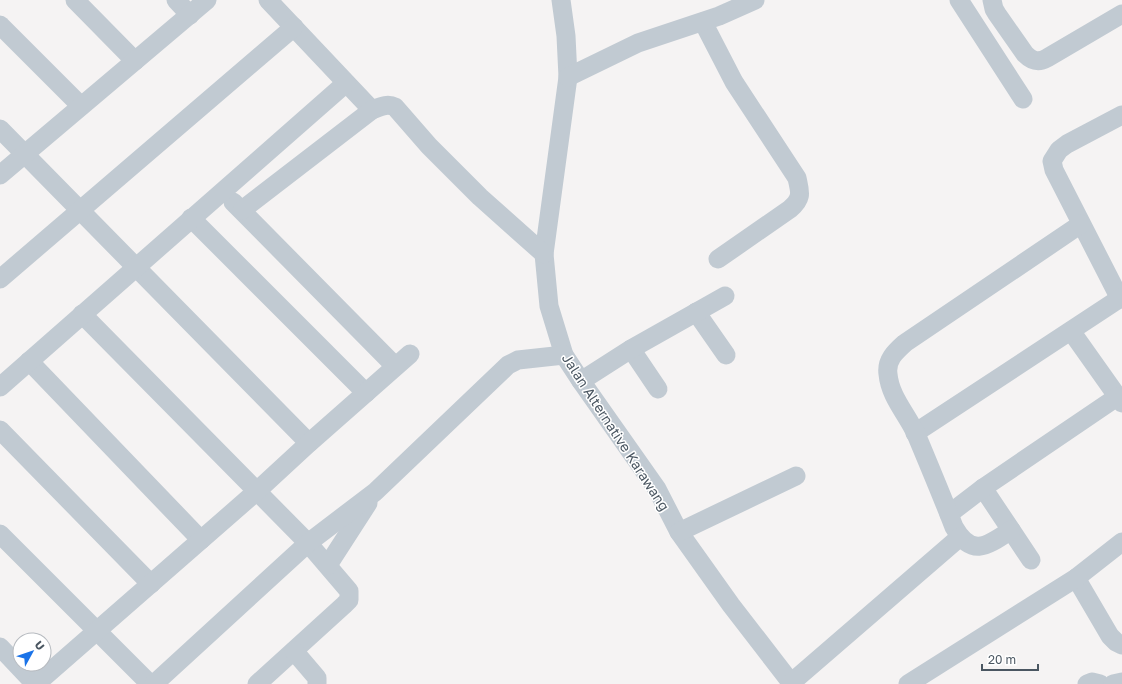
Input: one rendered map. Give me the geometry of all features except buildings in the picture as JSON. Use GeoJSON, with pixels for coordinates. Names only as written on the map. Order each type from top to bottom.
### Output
{"type":"FeatureCollection","features":[{"type":"Feature","properties":{"kind":"street"},"geometry":{"type":"LineString","coordinates":[[75,0],[135,61]]}},
{"type":"Feature","properties":{"kind":"street"},"geometry":{"type":"LineString","coordinates":[[176,0],[190,15]]}},
{"type":"Feature","properties":{"kind":"street"},"geometry":{"type":"LineString","coordinates":[[0,175],[207,0]]}},
{"type":"Feature","properties":{"kind":"street"},"geometry":{"type":"LineString","coordinates":[[268,0],[372,110]]}},
{"type":"Feature","properties":{"kind":"street","name":"Jalan Alternative Karawang"},"geometry":{"type":"LineString","coordinates":[[561,0],[566,36],[568,77],[544,254],[549,306],[564,355],[657,489],[679,532],[731,605],[792,683]]}},
{"type":"Feature","properties":{"kind":"street"},"geometry":{"type":"LineString","coordinates":[[568,77],[638,43],[703,22],[755,0]]}},
{"type":"Feature","properties":{"kind":"street"},"geometry":{"type":"LineString","coordinates":[[959,0],[1023,99]]}},
{"type":"Feature","properties":{"kind":"street"},"geometry":{"type":"LineString","coordinates":[[992,0],[997,14],[1025,54],[1029,58],[1039,61],[1048,58],[1122,14]]}},
{"type":"Feature","properties":{"kind":"street"},"geometry":{"type":"LineString","coordinates":[[703,22],[734,82],[798,178],[800,190],[798,201],[790,209],[718,259]]}},
{"type":"Feature","properties":{"kind":"street"},"geometry":{"type":"LineString","coordinates":[[0,25],[81,106]]}},
{"type":"Feature","properties":{"kind":"street"},"geometry":{"type":"LineString","coordinates":[[0,279],[294,28]]}},
{"type":"Feature","properties":{"kind":"street"},"geometry":{"type":"LineString","coordinates":[[0,386],[346,83]]}},
{"type":"Feature","properties":{"kind":"street"},"geometry":{"type":"LineString","coordinates":[[242,210],[372,110],[386,105],[391,105],[395,107],[429,146],[480,197],[544,254]]}},
{"type":"Feature","properties":{"kind":"street"},"geometry":{"type":"LineString","coordinates":[[915,432],[1121,298],[1081,224],[1054,170],[1052,161],[1059,150],[1068,144],[1120,122]]}},
{"type":"Feature","properties":{"kind":"street"},"geometry":{"type":"LineString","coordinates":[[0,129],[309,443]]}},
{"type":"Feature","properties":{"kind":"street"},"geometry":{"type":"LineString","coordinates":[[223,191],[395,366]]}},
{"type":"Feature","properties":{"kind":"street"},"geometry":{"type":"LineString","coordinates":[[191,218],[366,393]]}},
{"type":"Feature","properties":{"kind":"street"},"geometry":{"type":"LineString","coordinates":[[1011,530],[996,540],[977,546],[969,546],[960,537],[954,527],[915,432],[895,398],[890,382],[888,367],[889,360],[904,343],[1081,224]]}},
{"type":"Feature","properties":{"kind":"street"},"geometry":{"type":"LineString","coordinates":[[581,381],[631,349],[724,296]]}},
{"type":"Feature","properties":{"kind":"street"},"geometry":{"type":"LineString","coordinates":[[696,312],[726,355]]}},
{"type":"Feature","properties":{"kind":"street"},"geometry":{"type":"LineString","coordinates":[[82,314],[308,543],[348,589],[350,596],[349,600],[256,684]]}},
{"type":"Feature","properties":{"kind":"street"},"geometry":{"type":"LineString","coordinates":[[949,514],[983,488],[1119,400],[1072,331]]}},
{"type":"Feature","properties":{"kind":"street"},"geometry":{"type":"LineString","coordinates":[[631,349],[658,389]]}},
{"type":"Feature","properties":{"kind":"street"},"geometry":{"type":"LineString","coordinates":[[0,647],[36,684],[257,491],[410,354]]}},
{"type":"Feature","properties":{"kind":"street"},"geometry":{"type":"LineString","coordinates":[[154,684],[308,543],[375,492],[508,365],[518,360],[564,355]]}},
{"type":"Feature","properties":{"kind":"street"},"geometry":{"type":"LineString","coordinates":[[29,361],[201,540]]}},
{"type":"Feature","properties":{"kind":"street"},"geometry":{"type":"LineString","coordinates":[[0,430],[151,584]]}},
{"type":"Feature","properties":{"kind":"street"},"geometry":{"type":"LineString","coordinates":[[679,532],[796,476]]}},
{"type":"Feature","properties":{"kind":"street"},"geometry":{"type":"LineString","coordinates":[[983,488],[1031,560]]}},
{"type":"Feature","properties":{"kind":"street"},"geometry":{"type":"LineString","coordinates":[[328,566],[375,492]]}},
{"type":"Feature","properties":{"kind":"street"},"geometry":{"type":"LineString","coordinates":[[0,534],[150,684]]}},
{"type":"Feature","properties":{"kind":"street"},"geometry":{"type":"LineString","coordinates":[[792,683],[960,537]]}},
{"type":"Feature","properties":{"kind":"street"},"geometry":{"type":"LineString","coordinates":[[908,684],[1076,578],[1122,542]]}},
{"type":"Feature","properties":{"kind":"street"},"geometry":{"type":"LineString","coordinates":[[1076,578],[1110,636],[1122,645]]}},
{"type":"Feature","properties":{"kind":"street"},"geometry":{"type":"LineString","coordinates":[[294,651],[317,678],[317,684]]}},
{"type":"Feature","properties":{"kind":"street"},"geometry":{"type":"LineString","coordinates":[[1113,684],[1122,682]]}}]}
